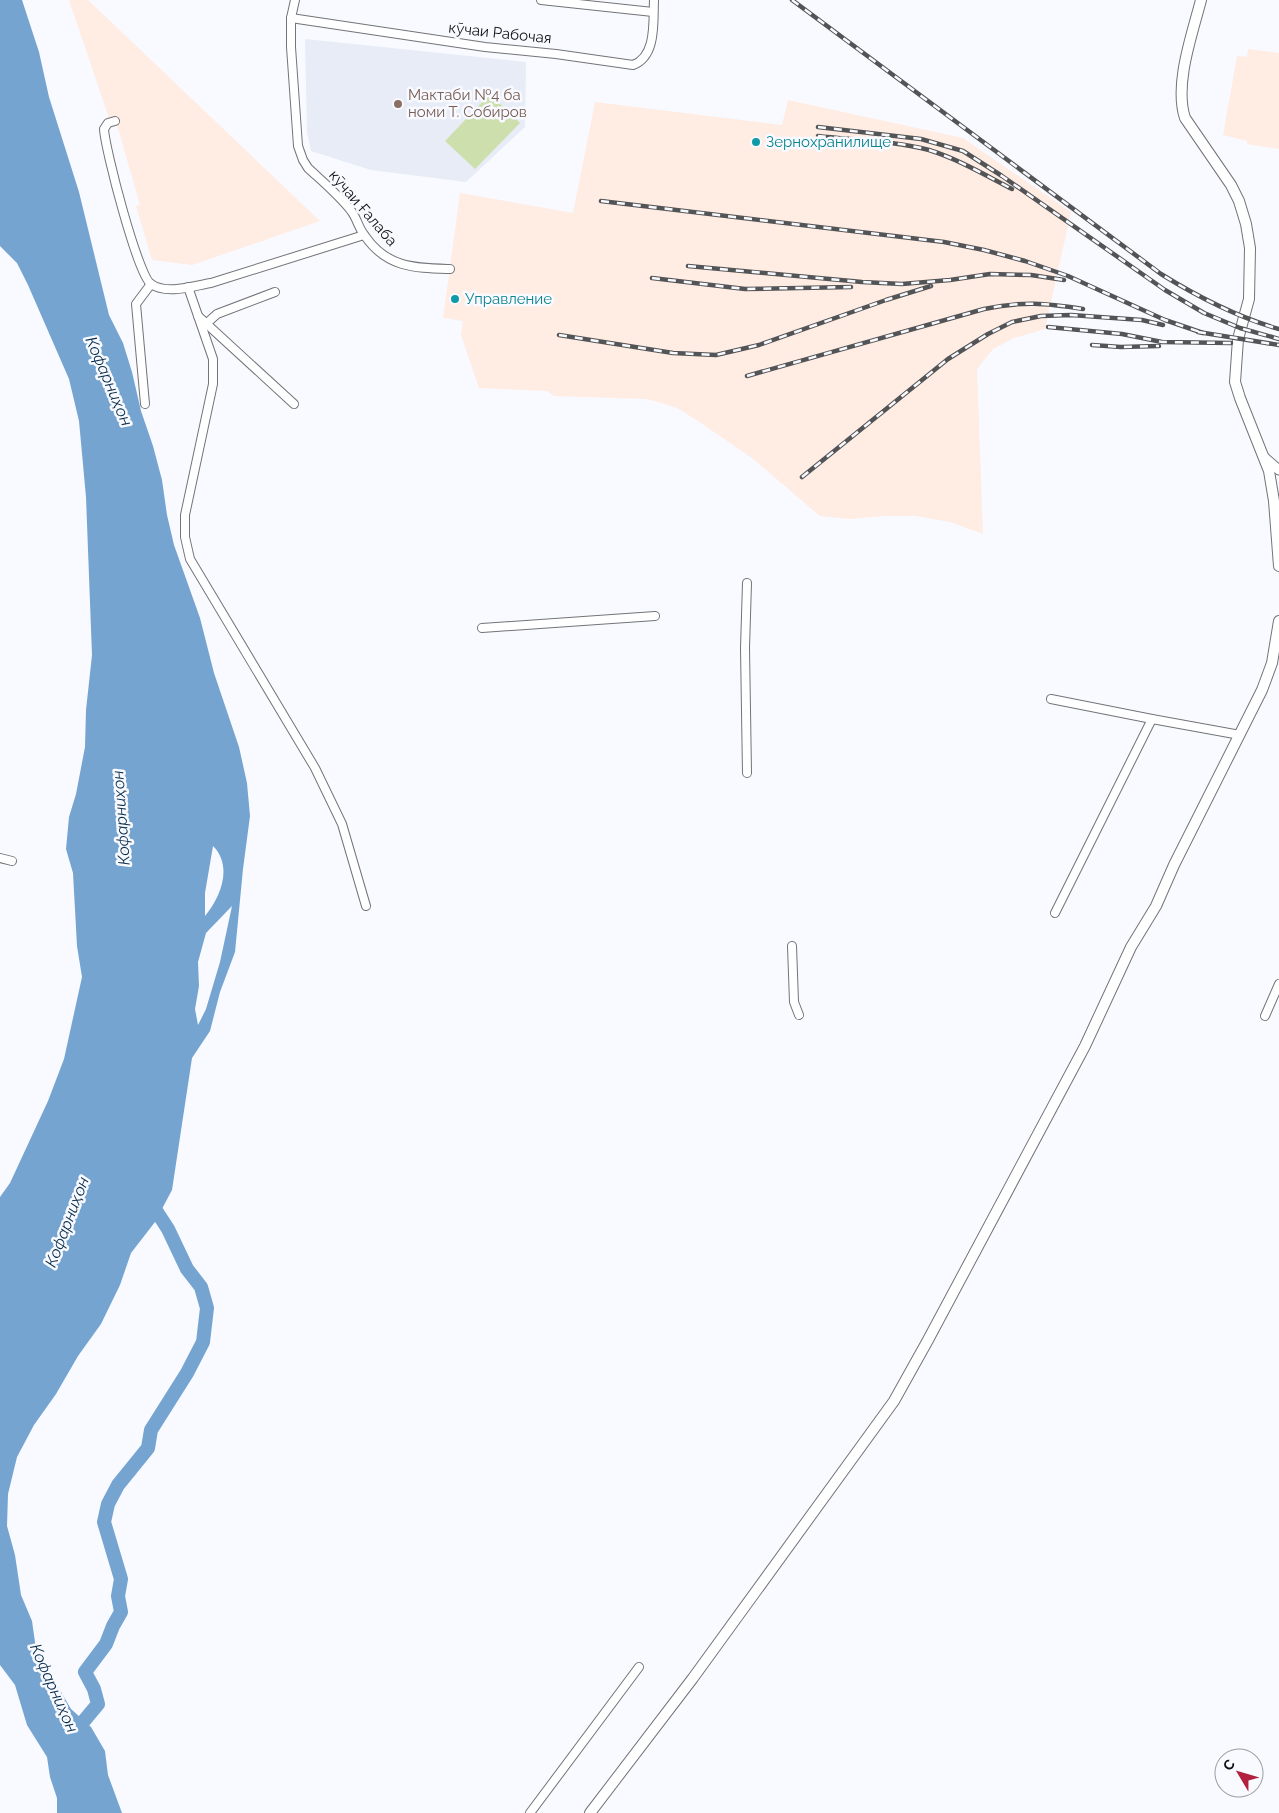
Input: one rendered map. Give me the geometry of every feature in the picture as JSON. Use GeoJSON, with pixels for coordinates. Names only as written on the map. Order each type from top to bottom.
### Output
{"type":"FeatureCollection","features":[{"type":"Feature","properties":{"kind":"main road"},"geometry":{"type":"LineString","coordinates":[[1201,0],[1182,80],[1182,110],[1185,118],[1231,185],[1239,201],[1246,224],[1250,248],[1249,299],[1238,339],[1235,382],[1264,456],[1270,478],[1278,519],[1279,566]]}},
{"type":"Feature","properties":{"kind":"main road"},"geometry":{"type":"LineString","coordinates":[[590,1813],[693,1678],[894,1401],[1085,1046],[1131,947],[1156,906],[1174,865],[1266,680],[1274,654],[1279,621]]}},
{"type":"Feature","properties":{"kind":"street","name":"кӯчаи Ғалаба"},"geometry":{"type":"LineString","coordinates":[[295,0],[291,18],[291,47],[298,146],[303,160],[308,168],[352,213],[364,235],[384,256],[398,264],[415,268],[450,269]]}},
{"type":"Feature","properties":{"kind":"street"},"geometry":{"type":"LineString","coordinates":[[540,0],[653,12]]}},
{"type":"Feature","properties":{"kind":"street","name":"кӯчаи Рабочая"},"geometry":{"type":"LineString","coordinates":[[291,18],[485,47],[556,54],[633,65],[640,63],[650,50],[654,0]]}},
{"type":"Feature","properties":{"kind":"street"},"geometry":{"type":"LineString","coordinates":[[115,121],[108,123],[104,132],[138,259],[145,277],[151,284],[159,288],[188,287],[211,283],[364,235]]}},
{"type":"Feature","properties":{"kind":"street"},"geometry":{"type":"LineString","coordinates":[[145,404],[136,304],[151,284]]}},
{"type":"Feature","properties":{"kind":"street"},"geometry":{"type":"LineString","coordinates":[[188,287],[213,359],[213,384],[185,515],[185,537],[190,558],[315,768],[342,824],[366,906]]}},
{"type":"Feature","properties":{"kind":"street"},"geometry":{"type":"LineString","coordinates":[[207,322],[217,314],[275,292]]}},
{"type":"Feature","properties":{"kind":"street"},"geometry":{"type":"LineString","coordinates":[[197,315],[207,322],[294,404]]}},
{"type":"Feature","properties":{"kind":"street"},"geometry":{"type":"LineString","coordinates":[[1264,456],[1279,470]]}},
{"type":"Feature","properties":{"kind":"street"},"geometry":{"type":"LineString","coordinates":[[747,583],[745,648],[747,773]]}},
{"type":"Feature","properties":{"kind":"street"},"geometry":{"type":"LineString","coordinates":[[482,628],[655,616]]}},
{"type":"Feature","properties":{"kind":"street"},"geometry":{"type":"LineString","coordinates":[[1051,699],[1240,734]]}},
{"type":"Feature","properties":{"kind":"street"},"geometry":{"type":"LineString","coordinates":[[1055,913],[1152,719]]}},
{"type":"Feature","properties":{"kind":"street"},"geometry":{"type":"LineString","coordinates":[[0,858],[12,861]]}},
{"type":"Feature","properties":{"kind":"street"},"geometry":{"type":"LineString","coordinates":[[792,946],[794,1002],[799,1015]]}},
{"type":"Feature","properties":{"kind":"street"},"geometry":{"type":"LineString","coordinates":[[1265,1016],[1279,984]]}},
{"type":"Feature","properties":{"kind":"street"},"geometry":{"type":"LineString","coordinates":[[530,1813],[639,1667]]}},
{"type":"Feature","properties":{"kind":"shaded area"},"geometry":{"type":"Polygon","coordinates":[[[69,0],[88,0],[320,221],[192,265],[152,260],[136,206],[140,205],[117,125],[114,117],[109,118],[69,0]]]}},
{"type":"Feature","properties":{"kind":"shaded area"},"geometry":{"type":"Polygon","coordinates":[[[305,39],[526,62],[525,127],[466,182],[371,170],[311,151],[307,132],[305,39]]]}},
{"type":"Feature","properties":{"kind":"shaded area"},"geometry":{"type":"Polygon","coordinates":[[[1248,49],[1279,53],[1279,149],[1247,144],[1247,141],[1223,135],[1237,56],[1247,57],[1248,49]]]}},
{"type":"Feature","properties":{"kind":"shaded area"},"geometry":{"type":"Polygon","coordinates":[[[788,100],[963,138],[1071,212],[1045,329],[1014,338],[993,349],[977,369],[983,534],[950,522],[916,516],[850,519],[820,516],[752,458],[677,408],[662,403],[646,399],[554,396],[547,391],[479,388],[461,335],[463,321],[443,318],[460,193],[573,213],[595,102],[782,125],[788,100]]]}},
{"type":"Feature","properties":{"kind":"green space"},"geometry":{"type":"Polygon","coordinates":[[[490,94],[520,123],[475,169],[445,141],[490,94]]]}},
{"type":"Feature","properties":{"kind":"water","name":"Кофарниҳон"},"geometry":{"type":"Polygon","coordinates":[[[0,0],[22,0],[39,52],[49,97],[79,192],[109,315],[123,343],[141,411],[153,446],[162,480],[174,545],[200,618],[214,673],[239,747],[247,783],[250,816],[235,952],[220,992],[210,1031],[192,1058],[172,1190],[155,1222],[131,1253],[120,1285],[101,1324],[34,1425],[17,1457],[8,1494],[7,1526],[15,1555],[21,1595],[32,1621],[36,1649],[71,1709],[91,1727],[105,1751],[108,1775],[122,1813],[57,1813],[57,1798],[50,1777],[47,1757],[27,1725],[15,1685],[0,1665],[0,1197],[10,1183],[48,1101],[64,1059],[82,977],[77,946],[73,873],[66,849],[69,817],[76,794],[85,747],[86,710],[92,655],[86,497],[79,421],[69,379],[28,285],[17,263],[0,246],[0,0]],[[213,846],[205,893],[205,916],[216,900],[222,881],[222,863],[219,854],[213,846]],[[232,906],[206,933],[198,962],[199,986],[195,1009],[198,1025],[206,1009],[220,962],[232,906]]]}},
{"type":"Feature","properties":{"kind":"waterway","name":"Кофарниҳон"},"geometry":{"type":"LineString","coordinates":[[73,1734],[98,1704],[94,1689],[85,1672],[106,1644],[121,1612],[118,1596],[121,1579],[104,1522],[108,1504],[118,1485],[148,1448],[151,1430],[187,1373],[203,1342],[207,1308],[201,1287],[187,1269],[168,1229],[155,1209],[145,1204]]}},
{"type":"Feature","properties":{"kind":"railway"},"geometry":{"type":"LineString","coordinates":[[792,0],[1161,274],[1218,306],[1248,319],[1279,329]]}},
{"type":"Feature","properties":{"kind":"railway"},"geometry":{"type":"LineString","coordinates":[[818,127],[921,139],[963,151],[1002,176],[1165,290],[1204,313],[1240,328],[1279,339]]}},
{"type":"Feature","properties":{"kind":"railway"},"geometry":{"type":"LineString","coordinates":[[818,136],[889,143],[929,150],[961,163],[1012,189]]}},
{"type":"Feature","properties":{"kind":"railway"},"geometry":{"type":"LineString","coordinates":[[601,201],[944,242],[984,250],[1025,261],[1068,276],[1165,320],[1203,333]]}},
{"type":"Feature","properties":{"kind":"railway"},"geometry":{"type":"LineString","coordinates":[[688,266],[902,284],[990,274],[1031,275],[1064,280]]}},
{"type":"Feature","properties":{"kind":"railway"},"geometry":{"type":"LineString","coordinates":[[652,278],[745,289],[851,287]]}},
{"type":"Feature","properties":{"kind":"railway"},"geometry":{"type":"LineString","coordinates":[[559,335],[673,353],[716,355],[759,345],[931,286]]}},
{"type":"Feature","properties":{"kind":"railway"},"geometry":{"type":"LineString","coordinates":[[747,376],[984,309],[1034,304],[1083,309]]}},
{"type":"Feature","properties":{"kind":"railway"},"geometry":{"type":"LineString","coordinates":[[802,477],[948,359],[988,334],[1012,322],[1041,316],[1071,315],[1142,320],[1163,325]]}},
{"type":"Feature","properties":{"kind":"railway"},"geometry":{"type":"LineString","coordinates":[[1048,327],[1122,334],[1162,342],[1231,343]]}},
{"type":"Feature","properties":{"kind":"railway"},"geometry":{"type":"LineString","coordinates":[[1198,332],[1279,345]]}},
{"type":"Feature","properties":{"kind":"railway"},"geometry":{"type":"LineString","coordinates":[[1092,345],[1121,347],[1159,346]]}},
{"type":"Feature","properties":{"kind":"place","name":"Мактаби №4 ба номи Т. Собиров"},"geometry":{"type":"Point","coordinates":[398,104]}},
{"type":"Feature","properties":{"kind":"place","name":"Зернохранилище"},"geometry":{"type":"Point","coordinates":[756,142]}},
{"type":"Feature","properties":{"kind":"place","name":"Управление"},"geometry":{"type":"Point","coordinates":[455,299]}}]}
